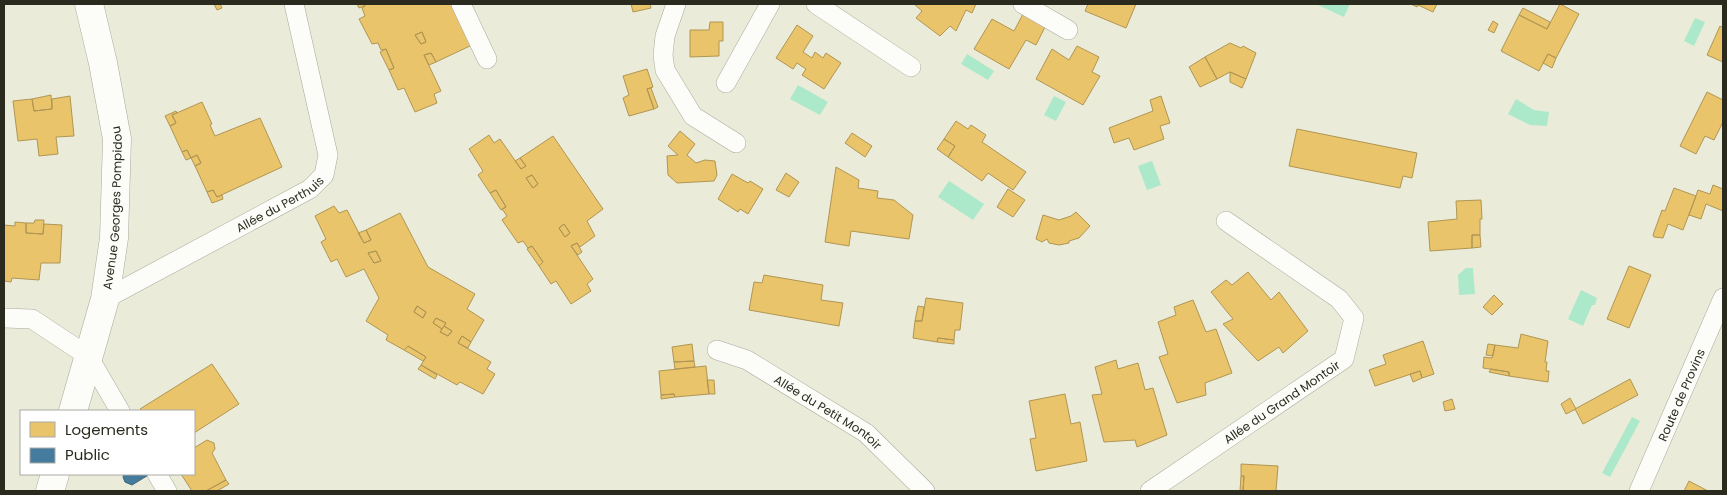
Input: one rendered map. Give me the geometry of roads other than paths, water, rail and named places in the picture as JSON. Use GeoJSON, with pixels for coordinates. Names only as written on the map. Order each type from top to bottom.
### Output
{"type":"FeatureCollection","features":[{"type":"Feature","properties":{"kind":"street","name":"Avenue Georges Pompidou"},"geometry":{"type":"LineString","coordinates":[[73,410],[104,299],[114,238],[116,139],[103,63],[89,4]]}},
{"type":"Feature","properties":{"kind":"street","name":"Allée du Perthuis"},"geometry":{"type":"LineString","coordinates":[[104,299],[310,189],[324,175],[328,155],[294,4]]}},
{"type":"Feature","properties":{"kind":"street"},"geometry":{"type":"LineString","coordinates":[[461,4],[487,59]]}},
{"type":"Feature","properties":{"kind":"street"},"geometry":{"type":"LineString","coordinates":[[676,4],[664,36],[663,55],[665,70],[693,116],[736,144]]}},
{"type":"Feature","properties":{"kind":"street"},"geometry":{"type":"LineString","coordinates":[[726,83],[770,4]]}},
{"type":"Feature","properties":{"kind":"street"},"geometry":{"type":"LineString","coordinates":[[816,4],[911,67]]}},
{"type":"Feature","properties":{"kind":"street"},"geometry":{"type":"LineString","coordinates":[[1023,4],[1068,30]]}},
{"type":"Feature","properties":{"kind":"street","name":"Allée du Grand Montoir"},"geometry":{"type":"LineString","coordinates":[[1150,491],[1344,359],[1354,318],[1338,299],[1226,221]]}},
{"type":"Feature","properties":{"kind":"street","name":"Route de Provins"},"geometry":{"type":"LineString","coordinates":[[1639,491],[1715,336],[1723,298]]}},
{"type":"Feature","properties":{"kind":"street"},"geometry":{"type":"LineString","coordinates":[[4,318],[32,319],[88,356],[119,410]]}},
{"type":"Feature","properties":{"kind":"street","name":"Allée du Petit Montoir"},"geometry":{"type":"LineString","coordinates":[[717,350],[747,360],[866,432],[924,491]]}},
{"type":"Feature","properties":{"kind":"street"},"geometry":{"type":"LineString","coordinates":[[50,491],[55,475]]}},
{"type":"Feature","properties":{"kind":"street"},"geometry":{"type":"LineString","coordinates":[[158,475],[167,491]]}}]}
